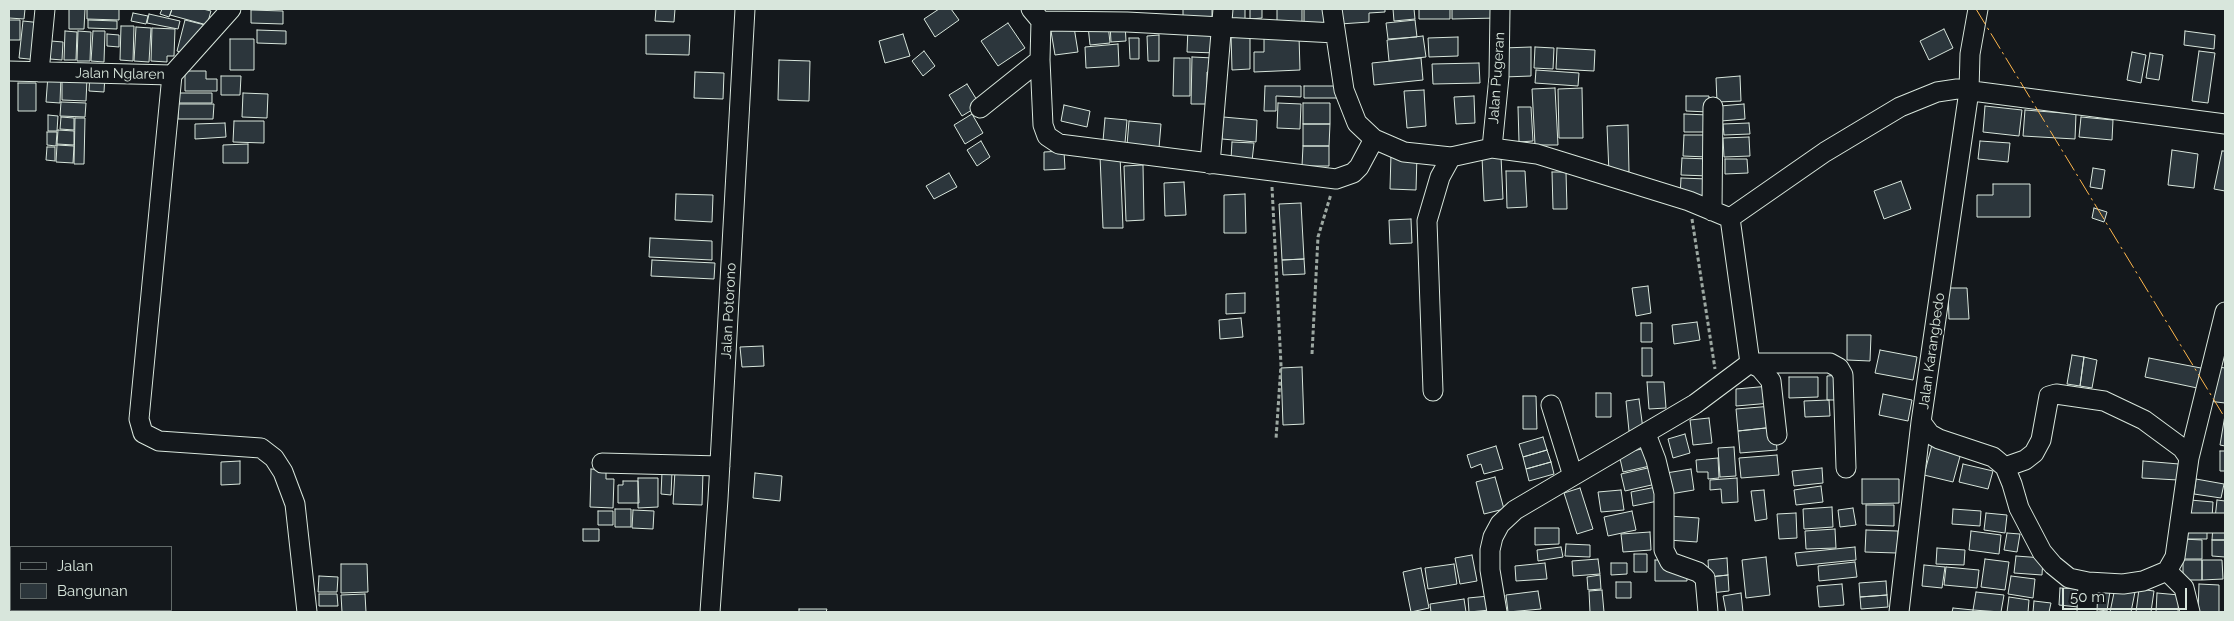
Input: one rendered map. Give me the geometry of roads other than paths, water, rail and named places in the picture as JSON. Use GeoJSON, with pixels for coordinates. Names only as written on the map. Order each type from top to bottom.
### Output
{"type":"FeatureCollection","features":[{"type":"Feature","properties":{"kind":"street"},"geometry":{"type":"LineString","coordinates":[[39,72],[45,9]]}},
{"type":"Feature","properties":{"kind":"street","name":"Jalan Nglaren"},"geometry":{"type":"LineString","coordinates":[[9,71],[172,75],[231,9]]}},
{"type":"Feature","properties":{"kind":"street","name":"Jalan Potorono"},"geometry":{"type":"LineString","coordinates":[[710,612],[720,466],[745,9]]}},
{"type":"Feature","properties":{"kind":"street"},"geometry":{"type":"LineString","coordinates":[[1332,9],[1334,33],[1344,90],[1357,124],[1374,139],[1404,152],[1451,157],[1492,148],[1537,154],[1689,201],[1730,218]]}},
{"type":"Feature","properties":{"kind":"street","name":"Jalan Pugeran"},"geometry":{"type":"LineString","coordinates":[[1492,148],[1499,77],[1500,9]]}},
{"type":"Feature","properties":{"kind":"street","name":"Jalan Karangbedo"},"geometry":{"type":"LineString","coordinates":[[1899,612],[1921,422],[1969,91],[1970,54],[1978,9]]}},
{"type":"Feature","properties":{"kind":"street"},"geometry":{"type":"LineString","coordinates":[[1334,33],[1222,18],[1036,15],[1043,125],[1047,136],[1059,144],[1336,179],[1353,173],[1359,167],[1374,139]]}},
{"type":"Feature","properties":{"kind":"street"},"geometry":{"type":"LineString","coordinates":[[1210,164],[1222,18]]}},
{"type":"Feature","properties":{"kind":"street"},"geometry":{"type":"LineString","coordinates":[[980,108],[1040,60]]}},
{"type":"Feature","properties":{"kind":"street"},"geometry":{"type":"LineString","coordinates":[[172,75],[139,420],[143,433],[159,442],[261,448],[274,458],[283,472],[295,504],[307,612]]}},
{"type":"Feature","properties":{"kind":"street"},"geometry":{"type":"LineString","coordinates":[[1730,218],[1825,152],[1900,107],[1937,92],[1957,89],[2225,124]]}},
{"type":"Feature","properties":{"kind":"street"},"geometry":{"type":"LineString","coordinates":[[1712,211],[1713,107]]}},
{"type":"Feature","properties":{"kind":"street"},"geometry":{"type":"LineString","coordinates":[[1433,392],[1428,221],[1440,177],[1451,157]]}},
{"type":"Feature","properties":{"kind":"street"},"geometry":{"type":"LineString","coordinates":[[1730,218],[1750,363]]}},
{"type":"Feature","properties":{"kind":"street"},"geometry":{"type":"LineString","coordinates":[[1921,422],[1930,434],[1939,439],[1993,457],[2005,467],[2019,508],[2042,552],[2053,565],[2069,578],[2088,582],[2123,584],[2143,581],[2168,571],[2175,557],[2189,458],[2225,312]]}},
{"type":"Feature","properties":{"kind":"street"},"geometry":{"type":"LineString","coordinates":[[1750,363],[1760,368],[1771,381],[1777,435]]}},
{"type":"Feature","properties":{"kind":"street"},"geometry":{"type":"LineString","coordinates":[[1497,612],[1490,570],[1490,550],[1493,537],[1500,524],[1515,510],[1646,434],[1750,363],[1830,363],[1839,368],[1843,376],[1846,468]]}},
{"type":"Feature","properties":{"kind":"street"},"geometry":{"type":"LineString","coordinates":[[2005,467],[2025,460],[2034,453],[2041,440],[2049,396],[2056,394],[2104,402],[2122,409],[2144,420],[2166,435],[2182,448],[2189,458]]}},
{"type":"Feature","properties":{"kind":"street"},"geometry":{"type":"LineString","coordinates":[[1551,404],[1573,476]]}},
{"type":"Feature","properties":{"kind":"street"},"geometry":{"type":"LineString","coordinates":[[1646,434],[1656,460],[1664,493],[1664,550],[1670,562],[1698,572],[1705,578],[1708,612]]}},
{"type":"Feature","properties":{"kind":"street"},"geometry":{"type":"LineString","coordinates":[[602,463],[720,466]]}},
{"type":"Feature","properties":{"kind":"street"},"geometry":{"type":"LineString","coordinates":[[2180,523],[2225,523]]}},
{"type":"Feature","properties":{"kind":"street"},"geometry":{"type":"LineString","coordinates":[[2168,571],[2184,588],[2190,612]]}},
{"type":"Feature","properties":{"kind":"street"},"geometry":{"type":"LineString","coordinates":[[2087,612],[2088,582]]}}]}
